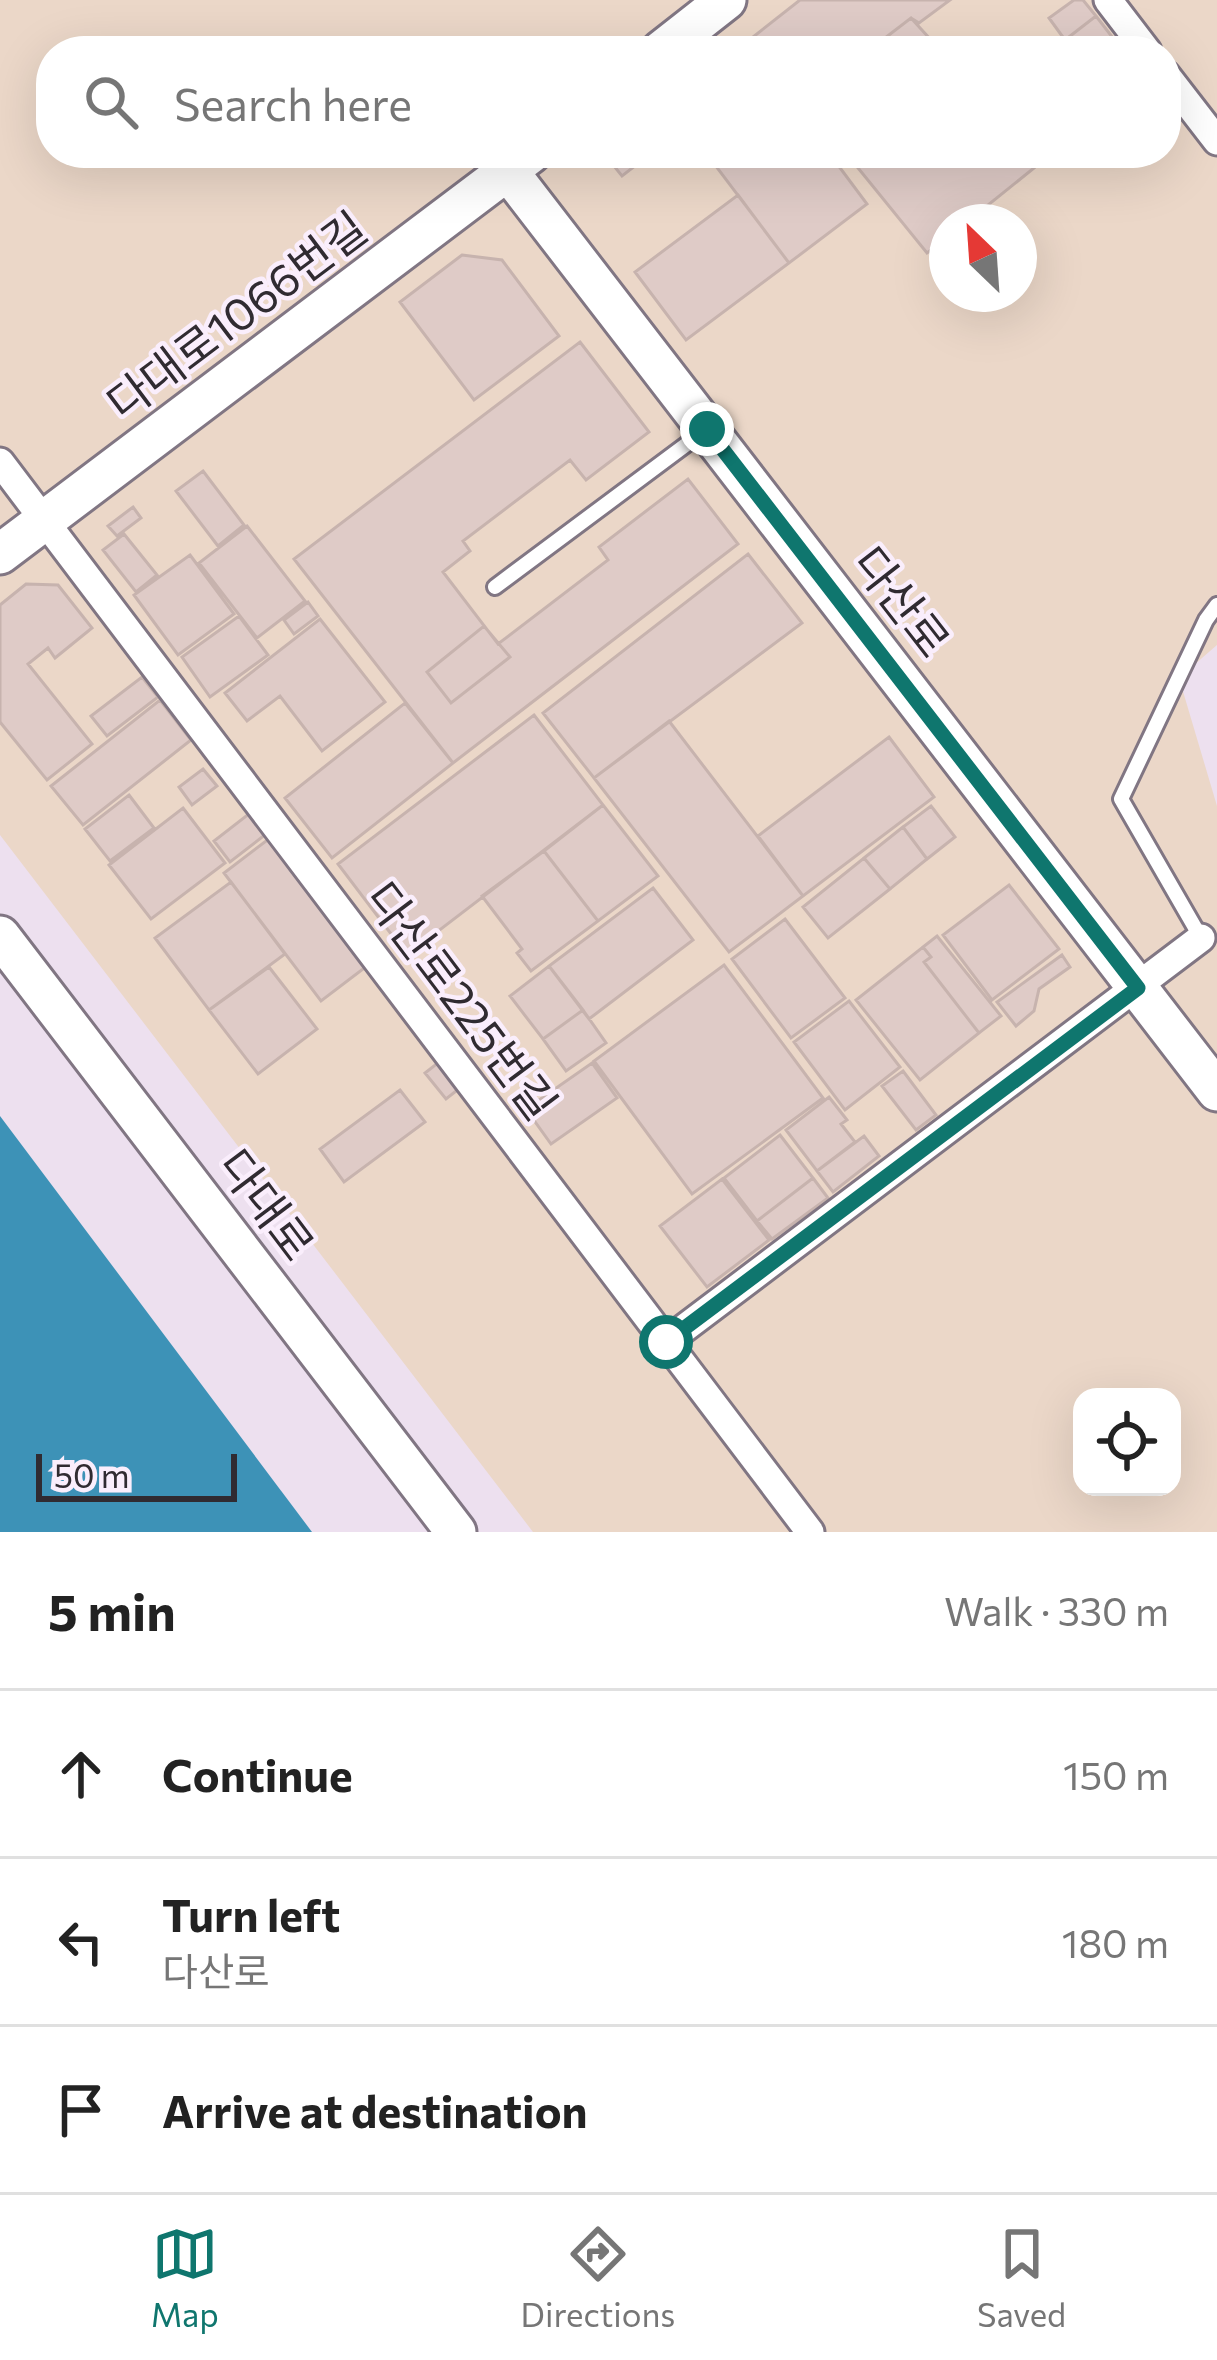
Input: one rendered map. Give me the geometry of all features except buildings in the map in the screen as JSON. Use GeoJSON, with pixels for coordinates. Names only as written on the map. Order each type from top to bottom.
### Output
{"type":"FeatureCollection","features":[{"type":"Feature","properties":{"kind":"street"},"geometry":{"type":"LineString","coordinates":[[680,36],[726,0]]}},
{"type":"Feature","properties":{"kind":"street"},"geometry":{"type":"LineString","coordinates":[[1108,0],[1136,36]]}},
{"type":"Feature","properties":{"kind":"street"},"geometry":{"type":"LineString","coordinates":[[1181,95],[1217,142]]}},
{"type":"Feature","properties":{"kind":"street","name":"다대로1066번길"},"geometry":{"type":"LineString","coordinates":[[0,554],[511,168]]}},
{"type":"Feature","properties":{"kind":"street","name":"다산로"},"geometry":{"type":"LineString","coordinates":[[523,168],[707,429],[1217,1091]]}},
{"type":"Feature","properties":{"kind":"street","name":"다산로225번길"},"geometry":{"type":"LineString","coordinates":[[0,462],[810,1532]]}},
{"type":"Feature","properties":{"kind":"street","name":"다대로"},"geometry":{"type":"LineString","coordinates":[[0,936],[456,1532]]}},
{"type":"Feature","properties":{"kind":"street"},"geometry":{"type":"LineString","coordinates":[[666,1342],[1201,938]]}},
{"type":"Feature","properties":{"kind":"lane"},"geometry":{"type":"LineString","coordinates":[[496,587],[707,429]]}},
{"type":"Feature","properties":{"kind":"lane"},"geometry":{"type":"LineString","coordinates":[[1201,938],[1121,799],[1217,605]]}},
{"type":"Feature","properties":{"kind":"shaded area"},"geometry":{"type":"Polygon","coordinates":[[[0,0],[1217,0],[1217,645],[1179,678],[1217,806],[1217,1532],[533,1532],[0,835],[0,0]]]}},
{"type":"Feature","properties":{"kind":"water"},"geometry":{"type":"Polygon","coordinates":[[[0,1116],[312,1532],[0,1532],[0,1116]]]}},
{"type":"Feature","properties":{"kind":"route"},"geometry":{"type":"LineString","coordinates":[[666,1342],[1138,988],[707,429]]}}]}
